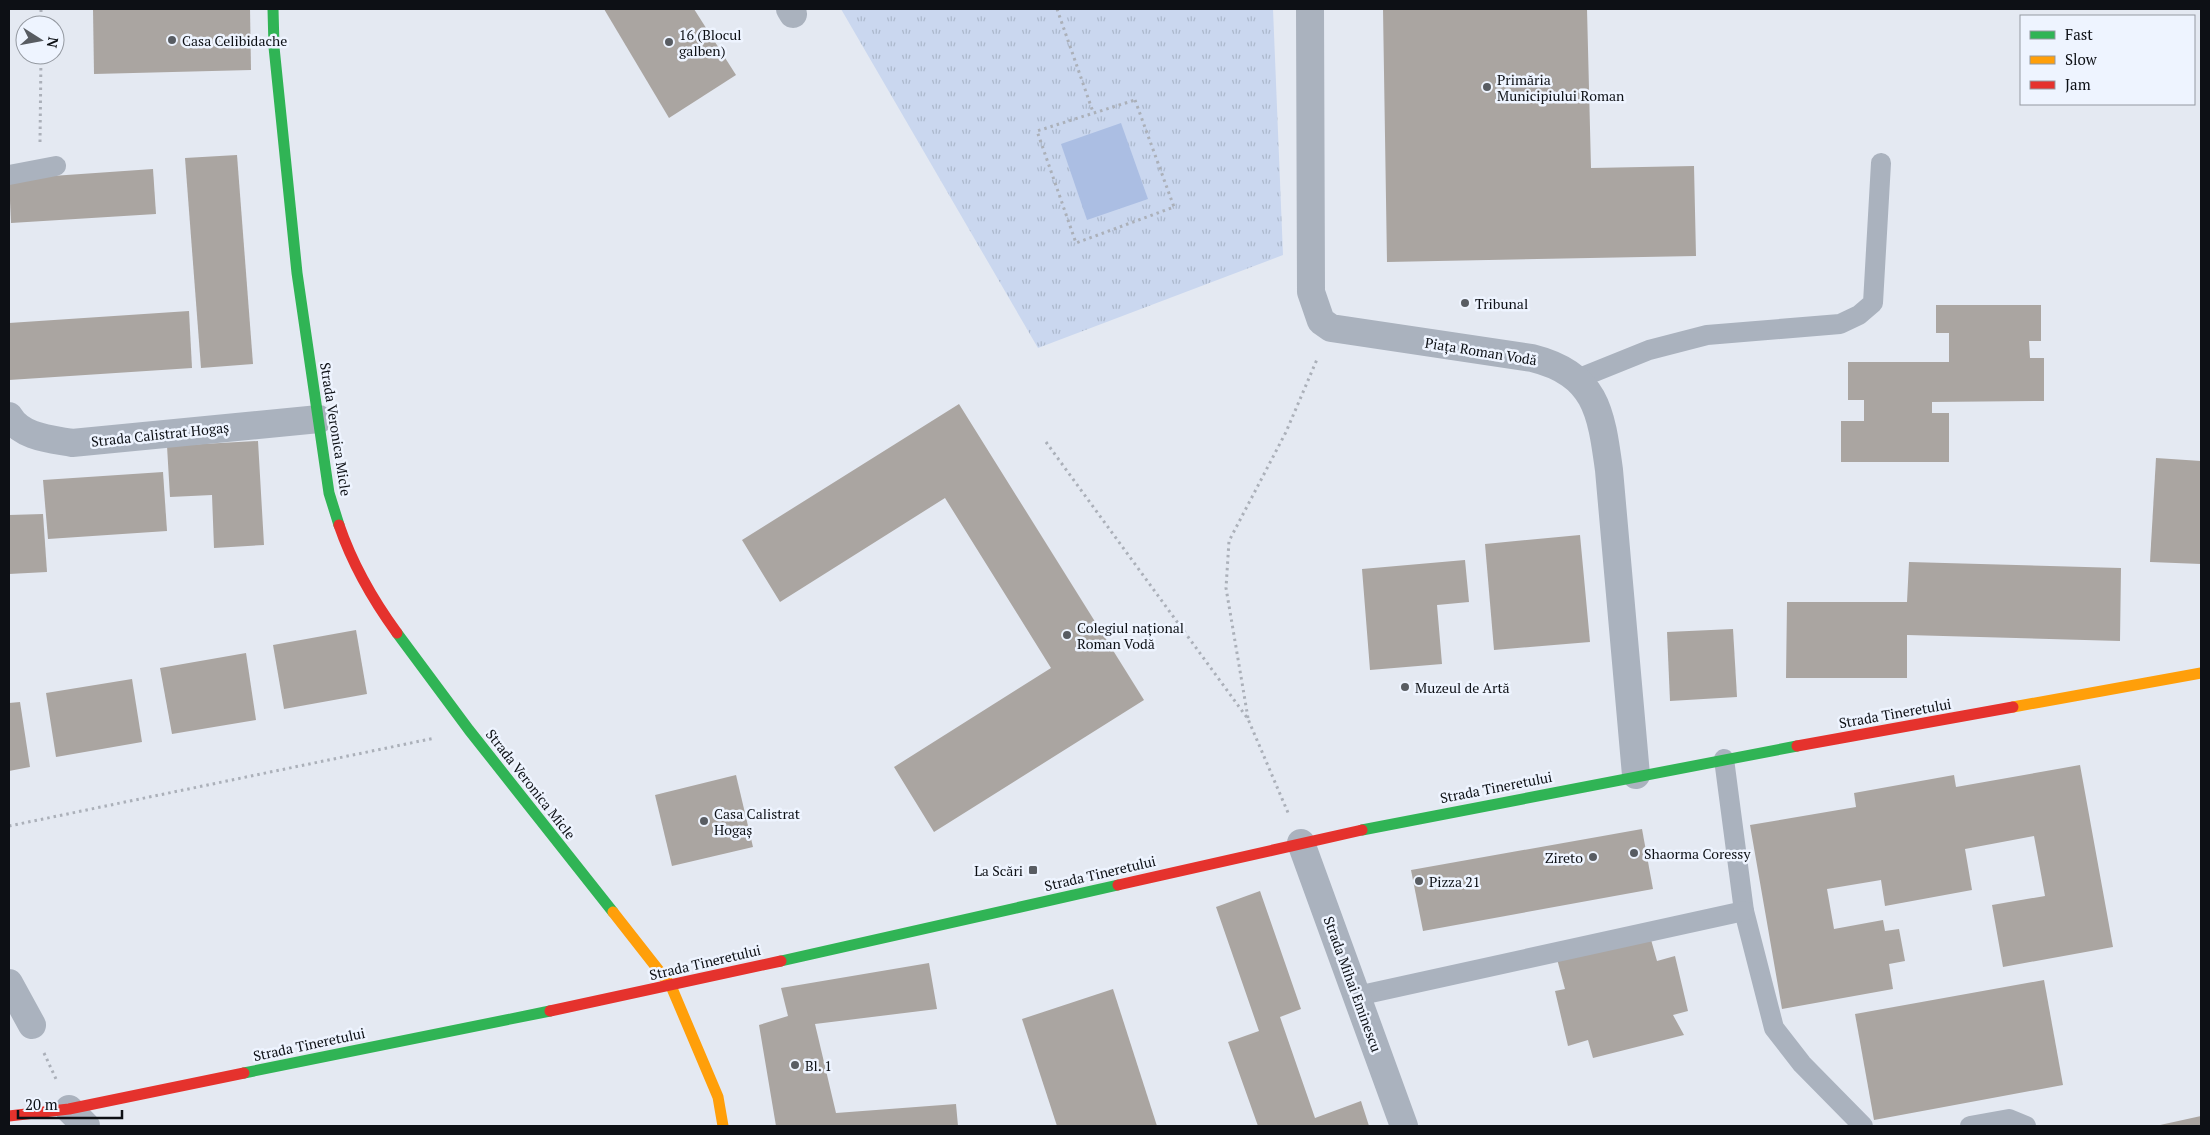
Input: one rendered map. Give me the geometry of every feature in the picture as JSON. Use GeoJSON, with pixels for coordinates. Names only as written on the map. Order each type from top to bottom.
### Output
{"type":"FeatureCollection","features":[{"type":"Feature","properties":{"kind":"street","name":"Strada Veronica Micle"},"geometry":{"type":"LineString","coordinates":[[273,9],[274,46],[297,273],[329,493],[346,546],[381,611],[470,730],[671,986],[718,1097],[723,1126]]}},
{"type":"Feature","properties":{"kind":"street"},"geometry":{"type":"LineString","coordinates":[[1310,9],[1311,292],[1321,321],[1331,328]]}},
{"type":"Feature","properties":{"kind":"street","name":"Piața Roman Vodă"},"geometry":{"type":"LineString","coordinates":[[1331,328],[1532,358],[1554,364],[1577,379],[1593,398],[1603,426],[1636,775]]}},
{"type":"Feature","properties":{"kind":"street","name":"Strada Calistrat Hogaș"},"geometry":{"type":"LineString","coordinates":[[9,416],[13,422],[38,438],[72,443],[319,419]]}},
{"type":"Feature","properties":{"kind":"street","name":"Strada Tineretului"},"geometry":{"type":"LineString","coordinates":[[9,1116],[77,1118],[671,986],[1301,842],[1636,775],[2201,673]]}},
{"type":"Feature","properties":{"kind":"street","name":"Strada Mihai Eminescu"},"geometry":{"type":"LineString","coordinates":[[1301,842],[1404,1126]]}},
{"type":"Feature","properties":{"kind":"street"},"geometry":{"type":"LineString","coordinates":[[9,984],[32,1025]]}},
{"type":"Feature","properties":{"kind":"lane"},"geometry":{"type":"LineString","coordinates":[[1577,379],[1649,350],[1707,335],[1840,324],[1859,315],[1873,303],[1881,163]]}},
{"type":"Feature","properties":{"kind":"lane"},"geometry":{"type":"LineString","coordinates":[[9,176],[48,167]]}},
{"type":"Feature","properties":{"kind":"lane"},"geometry":{"type":"LineString","coordinates":[[1724,759],[1744,911],[1774,1028],[1802,1064],[1863,1126]]}},
{"type":"Feature","properties":{"kind":"lane"},"geometry":{"type":"LineString","coordinates":[[1357,996],[1744,911]]}},
{"type":"Feature","properties":{"kind":"lane"},"geometry":{"type":"LineString","coordinates":[[1970,1126],[2009,1119],[2026,1126]]}},
{"type":"Feature","properties":{"kind":"path"},"geometry":{"type":"LineString","coordinates":[[1056,9],[1093,112]]}},
{"type":"Feature","properties":{"kind":"path"},"geometry":{"type":"LineString","coordinates":[[42,65],[48,167]]}},
{"type":"Feature","properties":{"kind":"path"},"geometry":{"type":"LineString","coordinates":[[1135,100],[1174,207],[1076,242],[1037,131],[1093,112],[1135,100]]}},
{"type":"Feature","properties":{"kind":"path"},"geometry":{"type":"LineString","coordinates":[[1248,719],[1226,588],[1229,541],[1286,432],[1331,328]]}},
{"type":"Feature","properties":{"kind":"path"},"geometry":{"type":"LineString","coordinates":[[1046,442],[1248,719],[1301,842]]}},
{"type":"Feature","properties":{"kind":"path"},"geometry":{"type":"LineString","coordinates":[[9,826],[470,730]]}},
{"type":"Feature","properties":{"kind":"path"},"geometry":{"type":"LineString","coordinates":[[32,1025],[77,1118]]}},
{"type":"Feature","properties":{"kind":"green space"},"geometry":{"type":"Polygon","coordinates":[[[841,9],[1273,9],[1283,255],[1038,348],[841,9]]]}},
{"type":"Feature","properties":{"kind":"shaded area"},"geometry":{"type":"Polygon","coordinates":[[[1121,123],[1148,199],[1087,220],[1061,144],[1121,123]]]}},
{"type":"Feature","properties":{"kind":"building","name":"Casa Celibidache"},"geometry":{"type":"Polygon","coordinates":[[[93,9],[250,9],[251,70],[94,74],[93,9]]]}},
{"type":"Feature","properties":{"kind":"building","name":"16 (Blocul galben)"},"geometry":{"type":"Polygon","coordinates":[[[604,9],[694,9],[736,75],[669,118],[604,9]]]}},
{"type":"Feature","properties":{"kind":"building","name":"Primăria Municipiului Roman"},"geometry":{"type":"Polygon","coordinates":[[[1383,9],[1587,9],[1591,168],[1694,166],[1696,256],[1387,262],[1383,9]]]}},
{"type":"Feature","properties":{"kind":"building"},"geometry":{"type":"Polygon","coordinates":[[[237,155],[253,364],[201,368],[185,158],[237,155]]]}},
{"type":"Feature","properties":{"kind":"building"},"geometry":{"type":"Polygon","coordinates":[[[153,169],[156,214],[11,223],[9,179],[153,169]]]}},
{"type":"Feature","properties":{"kind":"building"},"geometry":{"type":"Polygon","coordinates":[[[1936,305],[2041,305],[2041,341],[2029,341],[2030,358],[2044,358],[2044,401],[1932,402],[1932,413],[1949,413],[1949,462],[1841,462],[1841,421],[1864,421],[1864,400],[1848,400],[1848,362],[1949,362],[1949,333],[1936,333],[1936,305]]]}},
{"type":"Feature","properties":{"kind":"building"},"geometry":{"type":"Polygon","coordinates":[[[189,311],[192,368],[9,380],[9,323],[189,311]]]}},
{"type":"Feature","properties":{"kind":"building","name":"Colegiul național Roman Vodă"},"geometry":{"type":"Polygon","coordinates":[[[959,404],[1144,700],[934,832],[894,767],[1051,668],[945,498],[780,602],[742,540],[959,404]]]}},
{"type":"Feature","properties":{"kind":"building"},"geometry":{"type":"Polygon","coordinates":[[[258,441],[264,545],[214,548],[212,495],[170,497],[167,446],[258,441]]]}},
{"type":"Feature","properties":{"kind":"building"},"geometry":{"type":"Polygon","coordinates":[[[2156,458],[2201,461],[2201,564],[2150,562],[2156,458]]]}},
{"type":"Feature","properties":{"kind":"building"},"geometry":{"type":"Polygon","coordinates":[[[163,472],[167,531],[48,539],[43,480],[163,472]]]}},
{"type":"Feature","properties":{"kind":"building"},"geometry":{"type":"Polygon","coordinates":[[[43,514],[47,572],[9,574],[9,515],[43,514]]]}},
{"type":"Feature","properties":{"kind":"building"},"geometry":{"type":"Polygon","coordinates":[[[1580,535],[1590,642],[1494,650],[1485,544],[1580,535]]]}},
{"type":"Feature","properties":{"kind":"building"},"geometry":{"type":"Polygon","coordinates":[[[1465,560],[1469,602],[1437,605],[1442,664],[1370,670],[1362,569],[1465,560]]]}},
{"type":"Feature","properties":{"kind":"building"},"geometry":{"type":"Polygon","coordinates":[[[1909,562],[2121,568],[2120,641],[1907,635],[1907,678],[1786,678],[1787,602],[1907,602],[1909,562]]]}},
{"type":"Feature","properties":{"kind":"building"},"geometry":{"type":"Polygon","coordinates":[[[1733,629],[1737,697],[1670,701],[1667,632],[1733,629]]]}},
{"type":"Feature","properties":{"kind":"building"},"geometry":{"type":"Polygon","coordinates":[[[356,630],[367,694],[284,709],[273,645],[356,630]]]}},
{"type":"Feature","properties":{"kind":"building"},"geometry":{"type":"Polygon","coordinates":[[[246,653],[256,720],[172,734],[160,668],[246,653]]]}},
{"type":"Feature","properties":{"kind":"building"},"geometry":{"type":"Polygon","coordinates":[[[132,679],[142,742],[56,757],[46,693],[132,679]]]}},
{"type":"Feature","properties":{"kind":"building"},"geometry":{"type":"Polygon","coordinates":[[[20,702],[30,767],[9,771],[9,703],[20,702]]]}},
{"type":"Feature","properties":{"kind":"building"},"geometry":{"type":"Polygon","coordinates":[[[2080,765],[2113,947],[2003,967],[1992,905],[2045,896],[2034,836],[1965,849],[1972,890],[1885,906],[1881,880],[1827,889],[1834,929],[1883,920],[1885,931],[1899,929],[1905,961],[1889,964],[1893,989],[1782,1009],[1750,825],[1856,807],[1854,793],[1954,775],[1956,787],[2080,765]]]}},
{"type":"Feature","properties":{"kind":"building","name":"Casa Calistrat Hogaș"},"geometry":{"type":"Polygon","coordinates":[[[736,775],[753,847],[672,866],[655,795],[736,775]]]}},
{"type":"Feature","properties":{"kind":"building"},"geometry":{"type":"Polygon","coordinates":[[[1642,829],[1653,889],[1423,931],[1411,870],[1642,829]]]}},
{"type":"Feature","properties":{"kind":"building"},"geometry":{"type":"Polygon","coordinates":[[[1260,891],[1301,1009],[1280,1017],[1315,1118],[1361,1101],[1369,1126],[1258,1126],[1228,1042],[1259,1031],[1216,907],[1260,891]]]}},
{"type":"Feature","properties":{"kind":"building"},"geometry":{"type":"Polygon","coordinates":[[[1650,936],[1657,961],[1675,956],[1688,1011],[1673,1015],[1684,1035],[1593,1058],[1588,1040],[1568,1046],[1555,991],[1565,989],[1557,959],[1650,936]]]}},
{"type":"Feature","properties":{"kind":"building","name":"Bl. 1"},"geometry":{"type":"Polygon","coordinates":[[[929,963],[937,1009],[815,1024],[836,1113],[956,1104],[958,1126],[776,1126],[759,1025],[788,1016],[781,988],[929,963]]]}},
{"type":"Feature","properties":{"kind":"building"},"geometry":{"type":"Polygon","coordinates":[[[2044,980],[2063,1085],[1874,1120],[1855,1014],[2044,980]]]}},
{"type":"Feature","properties":{"kind":"building"},"geometry":{"type":"Polygon","coordinates":[[[1113,989],[1157,1126],[1057,1126],[1022,1019],[1113,989]]]}},
{"type":"Feature","properties":{"kind":"building"},"geometry":{"type":"Polygon","coordinates":[[[2201,1116],[2201,1126],[2160,1126],[2160,1125],[2201,1116]]]}},
{"type":"Feature","properties":{"kind":"traffic: fast"},"geometry":{"type":"LineString","coordinates":[[273,9],[274,47],[297,273],[329,493],[339,525]]}},
{"type":"Feature","properties":{"kind":"traffic: fast"},"geometry":{"type":"LineString","coordinates":[[397,633],[469,730],[613,912]]}},
{"type":"Feature","properties":{"kind":"traffic: fast"},"geometry":{"type":"LineString","coordinates":[[1362,830],[1797,746]]}},
{"type":"Feature","properties":{"kind":"traffic: fast"},"geometry":{"type":"LineString","coordinates":[[781,961],[1118,885]]}},
{"type":"Feature","properties":{"kind":"traffic: fast"},"geometry":{"type":"LineString","coordinates":[[244,1073],[550,1011]]}},
{"type":"Feature","properties":{"kind":"traffic: slow"},"geometry":{"type":"LineString","coordinates":[[2013,707],[2201,673]]}},
{"type":"Feature","properties":{"kind":"traffic: slow"},"geometry":{"type":"LineString","coordinates":[[613,912],[671,986],[718,1097],[723,1126]]}},
{"type":"Feature","properties":{"kind":"traffic: jam"},"geometry":{"type":"LineString","coordinates":[[339,525],[364,581],[397,633]]}},
{"type":"Feature","properties":{"kind":"traffic: jam"},"geometry":{"type":"LineString","coordinates":[[1797,746],[2013,707]]}},
{"type":"Feature","properties":{"kind":"traffic: jam"},"geometry":{"type":"LineString","coordinates":[[1118,885],[1362,830]]}},
{"type":"Feature","properties":{"kind":"traffic: jam"},"geometry":{"type":"LineString","coordinates":[[550,1011],[781,961]]}},
{"type":"Feature","properties":{"kind":"traffic: jam"},"geometry":{"type":"LineString","coordinates":[[9,1116],[69,1109],[244,1073]]}},
{"type":"Feature","properties":{"kind":"place","name":"Casa Celibidache"},"geometry":{"type":"Point","coordinates":[172,40]}},
{"type":"Feature","properties":{"kind":"place","name":"16 (Blocul galben)"},"geometry":{"type":"Point","coordinates":[669,42]}},
{"type":"Feature","properties":{"kind":"place","name":"Primăria Municipiului Roman"},"geometry":{"type":"Point","coordinates":[1487,87]}},
{"type":"Feature","properties":{"kind":"place","name":"Tribunal"},"geometry":{"type":"Point","coordinates":[1465,303]}},
{"type":"Feature","properties":{"kind":"place","name":"Colegiul național Roman Vodă"},"geometry":{"type":"Point","coordinates":[1067,635]}},
{"type":"Feature","properties":{"kind":"place","name":"Muzeul de Artă"},"geometry":{"type":"Point","coordinates":[1405,687]}},
{"type":"Feature","properties":{"kind":"place","name":"Casa Calistrat Hogaș"},"geometry":{"type":"Point","coordinates":[704,821]}},
{"type":"Feature","properties":{"kind":"place","name":"Shaorma Coressy"},"geometry":{"type":"Point","coordinates":[1634,853]}},
{"type":"Feature","properties":{"kind":"place","name":"Zireto"},"geometry":{"type":"Point","coordinates":[1593,857]}},
{"type":"Feature","properties":{"kind":"place","name":"La Scări"},"geometry":{"type":"Point","coordinates":[1033,870]}},
{"type":"Feature","properties":{"kind":"place","name":"Pizza 21"},"geometry":{"type":"Point","coordinates":[1419,881]}},
{"type":"Feature","properties":{"kind":"place","name":"Bl. 1"},"geometry":{"type":"Point","coordinates":[795,1065]}}]}
